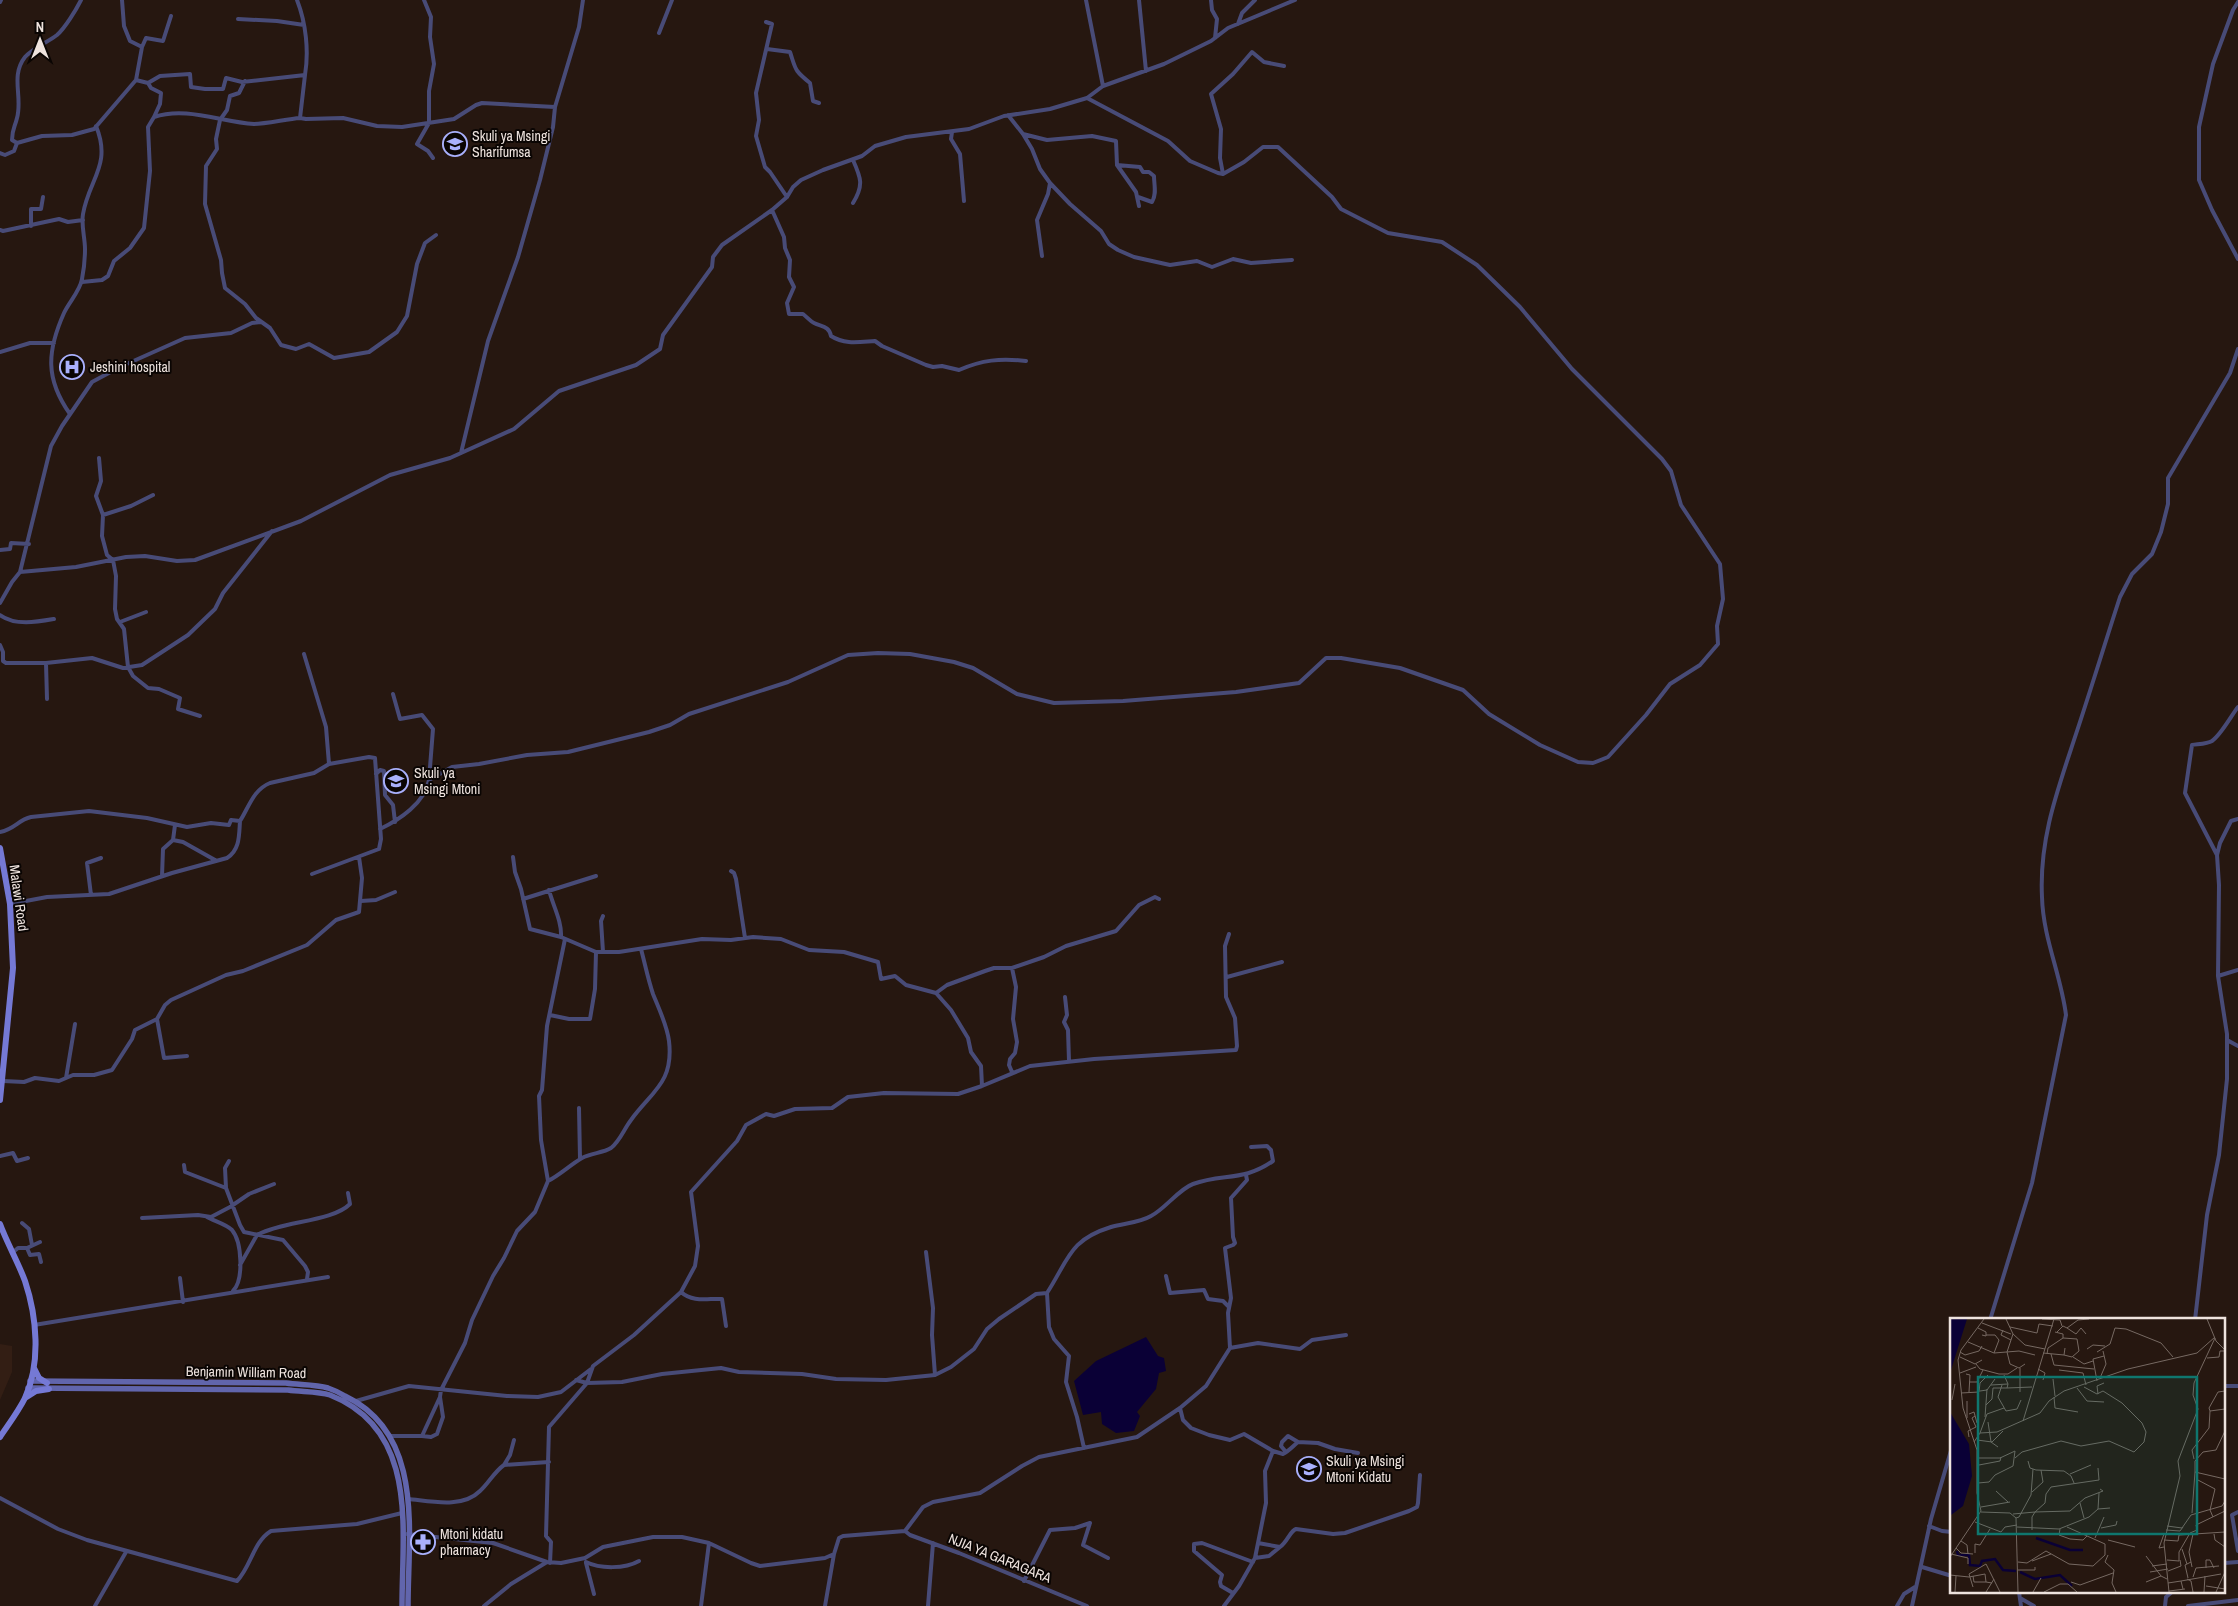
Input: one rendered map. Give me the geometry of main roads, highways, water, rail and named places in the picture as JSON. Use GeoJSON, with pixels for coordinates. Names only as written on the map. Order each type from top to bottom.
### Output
{"type":"FeatureCollection","features":[{"type":"Feature","properties":{"kind":"main road","name":"Malawi Road"},"geometry":{"type":"LineString","coordinates":[[0,848],[10,904],[13,968],[0,1100]]}},
{"type":"Feature","properties":{"kind":"main road"},"geometry":{"type":"LineString","coordinates":[[0,1224],[26,1285],[34,1325],[34,1368],[29,1385],[24,1399],[0,1437]]}},
{"type":"Feature","properties":{"kind":"main road"},"geometry":{"type":"LineString","coordinates":[[24,1399],[48,1386],[39,1378],[34,1368]]}},
{"type":"Feature","properties":{"kind":"main road","name":"Benjamin William Road"},"geometry":{"type":"LineString","coordinates":[[48,1386],[286,1383],[328,1388],[356,1401],[374,1415],[402,1463],[408,1499],[402,1606]]}},
{"type":"Feature","properties":{"kind":"main road","name":"Benjamin William Road"},"geometry":{"type":"LineString","coordinates":[[29,1385],[288,1390],[328,1395],[354,1407],[387,1438],[400,1480],[405,1534],[408,1606]]}},
{"type":"Feature","properties":{"kind":"place","name":"Skuli ya Msingi Sharifumsa"},"geometry":{"type":"Point","coordinates":[455,144]}},
{"type":"Feature","properties":{"kind":"place","name":"Jeshini hospital"},"geometry":{"type":"Point","coordinates":[72,367]}},
{"type":"Feature","properties":{"kind":"place","name":"Skuli ya Msingi Mtoni"},"geometry":{"type":"Point","coordinates":[396,781]}},
{"type":"Feature","properties":{"kind":"place","name":"Skuli ya Msingi Mtoni Kidatu"},"geometry":{"type":"Point","coordinates":[1309,1469]}},
{"type":"Feature","properties":{"kind":"place","name":"Mtoni kidatu pharmacy"},"geometry":{"type":"Point","coordinates":[423,1542]}}]}
